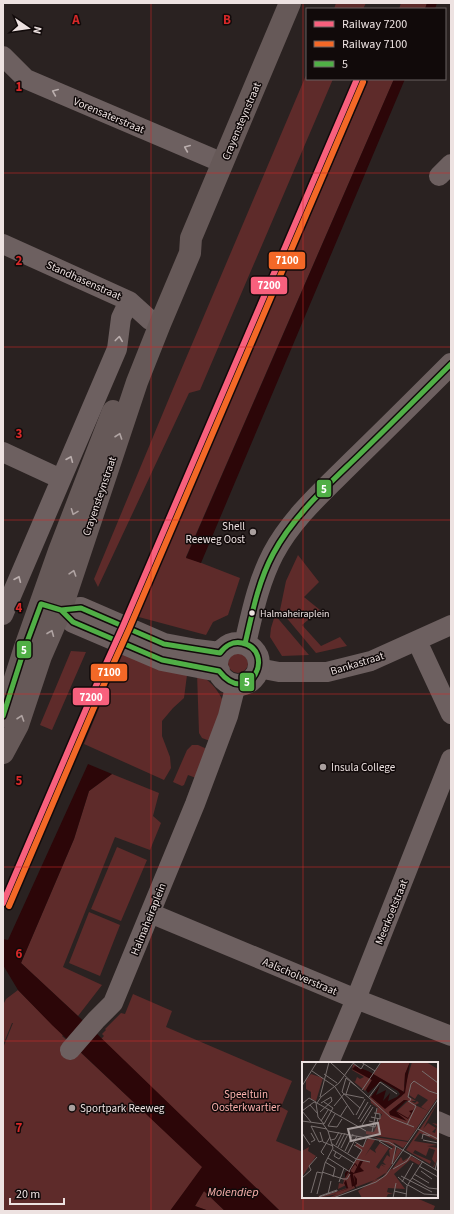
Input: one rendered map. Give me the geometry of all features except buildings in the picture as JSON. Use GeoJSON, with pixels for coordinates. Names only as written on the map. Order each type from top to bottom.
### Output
{"type":"FeatureCollection","features":[{"type":"Feature","properties":{"kind":"main road","name":"Crayensteynstraat"},"geometry":{"type":"LineString","coordinates":[[3,753],[18,725],[42,656],[51,607],[138,382],[155,322],[190,253],[191,238],[290,3]]}},
{"type":"Feature","properties":{"kind":"main road","name":"Crayensteynstraat"},"geometry":{"type":"LineString","coordinates":[[3,716],[24,650],[51,607]]}},
{"type":"Feature","properties":{"kind":"street","name":"Vorensaterstraat"},"geometry":{"type":"LineString","coordinates":[[3,56],[26,79],[223,163]]}},
{"type":"Feature","properties":{"kind":"street","name":"Standhasenstraat"},"geometry":{"type":"LineString","coordinates":[[3,244],[129,301],[155,322]]}},
{"type":"Feature","properties":{"kind":"street"},"geometry":{"type":"LineString","coordinates":[[3,615],[117,349],[121,318],[129,301]]}},
{"type":"Feature","properties":{"kind":"street"},"geometry":{"type":"LineString","coordinates":[[245,644],[257,594],[264,574],[274,553],[292,524],[317,497],[451,364]]}},
{"type":"Feature","properties":{"kind":"street"},"geometry":{"type":"LineString","coordinates":[[3,452],[61,478]]}},
{"type":"Feature","properties":{"kind":"street"},"geometry":{"type":"LineString","coordinates":[[51,607],[81,608],[164,644],[196,650],[219,662]]}},
{"type":"Feature","properties":{"kind":"street","name":"Bankastraat"},"geometry":{"type":"LineString","coordinates":[[258,668],[279,672],[327,672],[371,661],[451,625]]}},
{"type":"Feature","properties":{"kind":"street"},"geometry":{"type":"LineString","coordinates":[[417,641],[451,714]]}},
{"type":"Feature","properties":{"kind":"street"},"geometry":{"type":"LineString","coordinates":[[234,643],[245,644],[258,656],[258,668],[256,673],[253,678],[242,684],[236,684],[225,680],[219,662],[224,649],[234,643]]}},
{"type":"Feature","properties":{"kind":"street","name":"Halmaheiraplein"},"geometry":{"type":"LineString","coordinates":[[70,1050],[113,1003],[195,804],[228,716],[236,684]]}},
{"type":"Feature","properties":{"kind":"street","name":"Meerkoetstraat"},"geometry":{"type":"LineString","coordinates":[[329,1062],[451,760]]}},
{"type":"Feature","properties":{"kind":"street","name":"Aalscholverstraat"},"geometry":{"type":"LineString","coordinates":[[150,913],[356,999],[451,1036]]}},
{"type":"Feature","properties":{"kind":"street"},"geometry":{"type":"LineString","coordinates":[[438,1121],[451,1127]]}},
{"type":"Feature","properties":{"kind":"green space"},"geometry":{"type":"Polygon","coordinates":[[[336,3],[366,3],[364,8],[334,8],[336,3]]]}},
{"type":"Feature","properties":{"kind":"green space"},"geometry":{"type":"Polygon","coordinates":[[[401,3],[427,3],[425,8],[399,8],[401,3]]]}},
{"type":"Feature","properties":{"kind":"green space"},"geometry":{"type":"Polygon","coordinates":[[[306,75],[306,80],[333,80],[200,390],[189,393],[98,587],[94,579],[306,75]]]}},
{"type":"Feature","properties":{"kind":"green space"},"geometry":{"type":"Polygon","coordinates":[[[369,80],[394,80],[186,557],[240,578],[228,615],[213,622],[206,635],[135,616],[175,529],[369,80]]]}},
{"type":"Feature","properties":{"kind":"green space"},"geometry":{"type":"Polygon","coordinates":[[[298,555],[319,582],[304,597],[320,610],[302,625],[321,646],[340,637],[347,646],[316,653],[280,610],[286,581],[298,555]]]}},
{"type":"Feature","properties":{"kind":"green space"},"geometry":{"type":"Polygon","coordinates":[[[275,615],[309,655],[282,656],[270,637],[275,615]]]}},
{"type":"Feature","properties":{"kind":"green space"},"geometry":{"type":"Polygon","coordinates":[[[71,651],[86,652],[52,730],[40,725],[71,651]]]}},
{"type":"Feature","properties":{"kind":"green space"},"geometry":{"type":"Polygon","coordinates":[[[122,653],[187,675],[184,698],[162,721],[162,736],[170,757],[171,768],[164,780],[84,744],[122,653]]]}},
{"type":"Feature","properties":{"kind":"green space"},"geometry":{"type":"Polygon","coordinates":[[[238,653],[245,656],[248,663],[245,670],[238,673],[231,670],[228,663],[231,656],[238,653]]]}},
{"type":"Feature","properties":{"kind":"green space"},"geometry":{"type":"Polygon","coordinates":[[[197,673],[212,685],[223,701],[210,741],[202,738],[199,733],[197,673]]]}},
{"type":"Feature","properties":{"kind":"green space"},"geometry":{"type":"Polygon","coordinates":[[[192,745],[198,745],[207,749],[196,778],[188,775],[184,785],[182,786],[173,782],[187,750],[192,745]]]}},
{"type":"Feature","properties":{"kind":"green space"},"geometry":{"type":"Polygon","coordinates":[[[112,774],[159,793],[153,816],[161,823],[150,850],[115,837],[63,967],[102,985],[78,1016],[21,963],[74,839],[89,791],[112,774]]]}},
{"type":"Feature","properties":{"kind":"green space"},"geometry":{"type":"Polygon","coordinates":[[[117,847],[147,860],[121,921],[91,909],[117,847]]]}},
{"type":"Feature","properties":{"kind":"green space"},"geometry":{"type":"Polygon","coordinates":[[[89,912],[120,925],[100,976],[69,963],[89,912]]]}},
{"type":"Feature","properties":{"kind":"green space","name":"Sportpark Reeweg"},"geometry":{"type":"Polygon","coordinates":[[[18,990],[63,1035],[62,1036],[203,1167],[170,1211],[3,1211],[3,1048],[13,1023],[3,1045],[3,1005],[6,999],[18,990]]]}},
{"type":"Feature","properties":{"kind":"green space","name":"Speeltuin Oosterkwartier"},"geometry":{"type":"Polygon","coordinates":[[[133,994],[172,1011],[166,1027],[292,1081],[281,1107],[288,1111],[276,1141],[302,1152],[302,1198],[416,1198],[435,1206],[433,1211],[280,1211],[101,1039],[104,1036],[102,1034],[106,1030],[105,1029],[121,1013],[125,1014],[133,994]]]}},
{"type":"Feature","properties":{"kind":"green space"},"geometry":{"type":"Polygon","coordinates":[[[204,1191],[225,1211],[209,1211],[195,1206],[204,1191]]]}},
{"type":"Feature","properties":{"kind":"water"},"geometry":{"type":"Polygon","coordinates":[[[427,3],[437,3],[435,8],[425,8],[427,3]]]}},
{"type":"Feature","properties":{"kind":"water"},"geometry":{"type":"Polygon","coordinates":[[[394,80],[405,80],[201,563],[186,558],[394,80]]]}},
{"type":"Feature","properties":{"kind":"water","name":"Molendiep"},"geometry":{"type":"Polygon","coordinates":[[[88,764],[112,774],[89,791],[74,839],[21,963],[93,1030],[280,1211],[225,1211],[204,1191],[195,1206],[209,1211],[170,1211],[202,1167],[52,1025],[18,990],[3,965],[3,939],[8,940],[88,764]]]}},
{"type":"Feature","properties":{"kind":"rail line","name":"7200"},"geometry":{"type":"LineString","coordinates":[[3,903],[357,80]]}},
{"type":"Feature","properties":{"kind":"rail line","name":"7100"},"geometry":{"type":"LineString","coordinates":[[9,906],[363,82]]}},
{"type":"Feature","properties":{"kind":"transit line","name":"5"},"geometry":{"type":"LineString","coordinates":[[245,644],[263,576],[273,554],[290,527],[311,502],[451,364]]}},
{"type":"Feature","properties":{"kind":"transit line","name":"5"},"geometry":{"type":"LineString","coordinates":[[3,716],[24,650],[41,604],[61,610]]}},
{"type":"Feature","properties":{"kind":"transit line","name":"5"},"geometry":{"type":"LineString","coordinates":[[81,608],[164,644],[220,653],[224,648],[230,645],[242,643],[252,648],[258,656],[258,665],[255,674],[249,681],[241,684],[230,681],[219,671],[162,660],[73,622],[61,610],[81,608]]}},
{"type":"Feature","properties":{"kind":"place","name":"Shell Reeweg Oost"},"geometry":{"type":"Point","coordinates":[253,532]}},
{"type":"Feature","properties":{"kind":"place","name":"Halmaheiraplein"},"geometry":{"type":"Point","coordinates":[252,613]}},
{"type":"Feature","properties":{"kind":"place","name":"Insula College"},"geometry":{"type":"Point","coordinates":[323,767]}},
{"type":"Feature","properties":{"kind":"place","name":"Sportpark Reeweg"},"geometry":{"type":"Point","coordinates":[72,1108]}}]}
